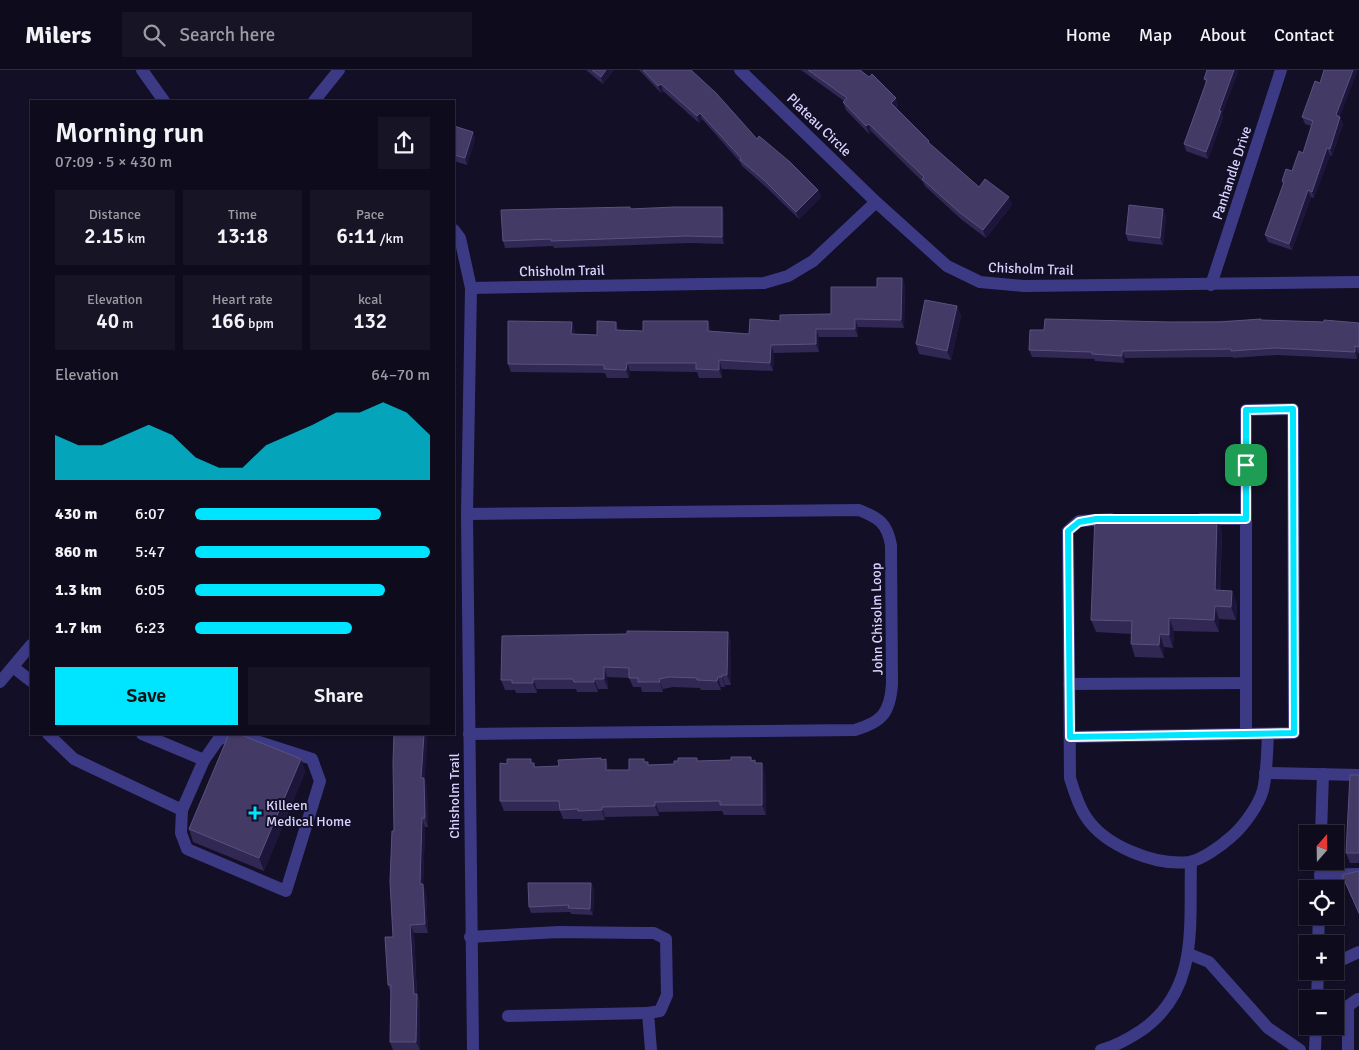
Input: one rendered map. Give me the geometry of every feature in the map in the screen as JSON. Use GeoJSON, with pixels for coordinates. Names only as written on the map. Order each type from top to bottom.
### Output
{"type":"FeatureCollection","features":[{"type":"Feature","properties":{"kind":"street"},"geometry":{"type":"LineString","coordinates":[[142,70],[163,100]]}},
{"type":"Feature","properties":{"kind":"street"},"geometry":{"type":"LineString","coordinates":[[315,100],[340,70]]}},
{"type":"Feature","properties":{"kind":"street","name":"Plateau Circle"},"geometry":{"type":"LineString","coordinates":[[740,70],[876,202]]}},
{"type":"Feature","properties":{"kind":"street","name":"Panhandle Drive"},"geometry":{"type":"LineString","coordinates":[[1211,285],[1281,70]]}},
{"type":"Feature","properties":{"kind":"street","name":"Chisholm Trail"},"geometry":{"type":"LineString","coordinates":[[472,1050],[466,514],[471,288],[764,282],[788,276],[814,261],[876,202],[947,266],[980,282],[1024,286],[1359,282]]}},
{"type":"Feature","properties":{"kind":"street"},"geometry":{"type":"LineString","coordinates":[[455,231],[460,238],[471,288]]}},
{"type":"Feature","properties":{"kind":"street"},"geometry":{"type":"LineString","coordinates":[[1070,737],[1268,734],[1294,733],[1293,409],[1246,410],[1246,734]]}},
{"type":"Feature","properties":{"kind":"street","name":"John Chisolm Loop"},"geometry":{"type":"LineString","coordinates":[[466,514],[859,510],[878,518],[889,533],[891,555],[891,701],[878,720],[869,726],[854,730],[469,734]]}},
{"type":"Feature","properties":{"kind":"street"},"geometry":{"type":"LineString","coordinates":[[1126,519],[1096,519],[1079,522],[1068,531],[1070,778],[1086,818],[1096,828],[1124,848],[1150,858],[1191,862],[1220,847],[1239,830],[1252,812],[1263,792],[1268,734]]}},
{"type":"Feature","properties":{"kind":"street"},"geometry":{"type":"LineString","coordinates":[[1186,519],[1246,519]]}},
{"type":"Feature","properties":{"kind":"street"},"geometry":{"type":"LineString","coordinates":[[0,682],[30,646]]}},
{"type":"Feature","properties":{"kind":"street"},"geometry":{"type":"LineString","coordinates":[[13,667],[30,680]]}},
{"type":"Feature","properties":{"kind":"street"},"geometry":{"type":"LineString","coordinates":[[1070,684],[1246,683]]}},
{"type":"Feature","properties":{"kind":"street"},"geometry":{"type":"LineString","coordinates":[[49,735],[74,759],[182,810]]}},
{"type":"Feature","properties":{"kind":"street"},"geometry":{"type":"LineString","coordinates":[[144,735],[204,760]]}},
{"type":"Feature","properties":{"kind":"street"},"geometry":{"type":"LineString","coordinates":[[230,735],[218,740],[204,760],[182,810],[181,833],[187,849],[286,891],[320,780],[312,759],[236,735]]}},
{"type":"Feature","properties":{"kind":"street"},"geometry":{"type":"LineString","coordinates":[[1265,773],[1359,775]]}},
{"type":"Feature","properties":{"kind":"street"},"geometry":{"type":"LineString","coordinates":[[1322,825],[1323,774]]}},
{"type":"Feature","properties":{"kind":"street"},"geometry":{"type":"LineString","coordinates":[[1101,1050],[1132,1037],[1152,1023],[1170,1004],[1180,983],[1189,954],[1191,862]]}},
{"type":"Feature","properties":{"kind":"street"},"geometry":{"type":"LineString","coordinates":[[1320,870],[1320,880]]}},
{"type":"Feature","properties":{"kind":"street"},"geometry":{"type":"LineString","coordinates":[[1320,875],[1359,874]]}},
{"type":"Feature","properties":{"kind":"street"},"geometry":{"type":"LineString","coordinates":[[470,936],[559,932],[654,933],[666,939],[667,995],[660,1011],[648,1013],[508,1016]]}},
{"type":"Feature","properties":{"kind":"street"},"geometry":{"type":"LineString","coordinates":[[1344,959],[1359,952]]}},
{"type":"Feature","properties":{"kind":"street"},"geometry":{"type":"LineString","coordinates":[[1189,954],[1209,962],[1268,1028],[1300,1050]]}},
{"type":"Feature","properties":{"kind":"street"},"geometry":{"type":"LineString","coordinates":[[1348,1050],[1348,1006],[1359,1000]]}},
{"type":"Feature","properties":{"kind":"street"},"geometry":{"type":"LineString","coordinates":[[648,1013],[651,1050]]}},
{"type":"Feature","properties":{"kind":"street"},"geometry":{"type":"LineString","coordinates":[[1315,1050],[1316,1035]]}},
{"type":"Feature","properties":{"kind":"building"},"geometry":{"type":"Polygon","coordinates":[[[592,70],[606,70],[601,77],[592,70]]]}},
{"type":"Feature","properties":{"kind":"building"},"geometry":{"type":"Polygon","coordinates":[[[643,70],[691,70],[716,93],[757,139],[759,136],[790,162],[818,190],[796,212],[764,180],[740,160],[741,158],[700,113],[697,116],[661,84],[658,86],[643,70]]]}},
{"type":"Feature","properties":{"kind":"building"},"geometry":{"type":"Polygon","coordinates":[[[808,70],[860,70],[869,77],[872,74],[896,98],[891,103],[928,142],[979,187],[985,179],[1009,197],[983,230],[959,212],[922,179],[924,177],[869,124],[866,126],[843,102],[847,98],[808,70]]]}},
{"type":"Feature","properties":{"kind":"building"},"geometry":{"type":"Polygon","coordinates":[[[1207,70],[1234,70],[1206,152],[1184,144],[1207,80],[1204,79],[1207,70]]]}},
{"type":"Feature","properties":{"kind":"building"},"geometry":{"type":"Polygon","coordinates":[[[1324,70],[1353,70],[1336,115],[1340,117],[1330,149],[1327,148],[1312,192],[1308,190],[1289,244],[1265,235],[1284,182],[1282,181],[1286,169],[1292,171],[1299,151],[1303,153],[1313,121],[1302,117],[1315,81],[1320,83],[1324,70]]]}},
{"type":"Feature","properties":{"kind":"building"},"geometry":{"type":"Polygon","coordinates":[[[455,126],[473,132],[465,158],[455,155],[455,126]]]}},
{"type":"Feature","properties":{"kind":"building"},"geometry":{"type":"Polygon","coordinates":[[[1129,205],[1163,209],[1160,238],[1126,234],[1129,205]]]}},
{"type":"Feature","properties":{"kind":"building"},"geometry":{"type":"Polygon","coordinates":[[[630,207],[630,209],[722,207],[722,237],[687,236],[503,241],[501,210],[630,207]]]}},
{"type":"Feature","properties":{"kind":"building"},"geometry":{"type":"Polygon","coordinates":[[[877,278],[902,278],[901,320],[855,319],[855,329],[816,329],[816,344],[771,345],[770,363],[719,360],[719,370],[696,369],[696,363],[627,363],[626,370],[604,369],[604,365],[508,364],[508,321],[572,322],[571,334],[597,335],[597,321],[616,322],[616,330],[643,331],[643,321],[708,321],[708,331],[749,334],[750,319],[780,321],[780,315],[831,314],[831,287],[877,287],[877,278]]]}},
{"type":"Feature","properties":{"kind":"building"},"geometry":{"type":"Polygon","coordinates":[[[925,300],[957,306],[947,351],[916,344],[925,300]]]}},
{"type":"Feature","properties":{"kind":"building"},"geometry":{"type":"Polygon","coordinates":[[[1045,319],[1219,322],[1261,319],[1324,322],[1324,320],[1359,323],[1359,347],[1355,346],[1355,352],[1275,348],[1231,351],[1231,349],[1122,351],[1122,356],[1092,354],[1092,352],[1029,350],[1030,330],[1044,330],[1045,319]]]}},
{"type":"Feature","properties":{"kind":"building"},"geometry":{"type":"Polygon","coordinates":[[[1095,515],[1217,519],[1215,590],[1232,591],[1231,607],[1215,606],[1214,620],[1169,618],[1169,635],[1160,634],[1159,645],[1131,644],[1132,621],[1091,620],[1095,515]]]}},
{"type":"Feature","properties":{"kind":"building"},"geometry":{"type":"Polygon","coordinates":[[[627,631],[728,632],[727,675],[718,677],[717,681],[669,677],[659,679],[660,682],[638,682],[638,678],[629,678],[629,668],[604,667],[604,679],[594,679],[594,682],[574,682],[573,679],[533,679],[533,683],[512,683],[512,680],[501,680],[502,636],[627,634],[627,631]]]}},
{"type":"Feature","properties":{"kind":"building"},"geometry":{"type":"Polygon","coordinates":[[[229,735],[241,735],[301,759],[259,858],[189,829],[229,735]]]}},
{"type":"Feature","properties":{"kind":"building"},"geometry":{"type":"Polygon","coordinates":[[[394,735],[424,735],[421,778],[424,778],[425,818],[422,818],[420,884],[423,884],[425,924],[410,925],[414,994],[417,994],[416,1042],[390,1042],[391,985],[388,985],[385,937],[393,937],[390,881],[392,831],[394,831],[394,735]]]}},
{"type":"Feature","properties":{"kind":"building"},"geometry":{"type":"Polygon","coordinates":[[[731,757],[751,757],[751,761],[755,760],[755,763],[762,763],[762,805],[720,805],[720,801],[655,802],[655,806],[602,807],[602,810],[578,811],[578,809],[560,810],[559,801],[500,801],[500,763],[507,764],[507,759],[531,759],[534,767],[559,766],[558,760],[601,758],[601,760],[606,759],[606,770],[629,770],[629,759],[644,759],[644,762],[648,762],[648,765],[674,764],[674,761],[678,761],[678,758],[697,758],[697,761],[731,760],[731,757]]]}},
{"type":"Feature","properties":{"kind":"building"},"geometry":{"type":"Polygon","coordinates":[[[1350,775],[1359,775],[1359,853],[1346,853],[1350,775]]]}},
{"type":"Feature","properties":{"kind":"building"},"geometry":{"type":"Polygon","coordinates":[[[1359,871],[1359,913],[1342,875],[1359,871]]]}},
{"type":"Feature","properties":{"kind":"building"},"geometry":{"type":"Polygon","coordinates":[[[528,883],[591,883],[590,909],[568,908],[569,905],[529,907],[528,883]]]}},
{"type":"Feature","properties":{"kind":"place","name":"Killeen Medical Home"},"geometry":{"type":"Point","coordinates":[255,813]}},
{"type":"Feature","properties":{"kind":"route"},"geometry":{"type":"LineString","coordinates":[[1293,409],[1294,733],[1070,737],[1068,531],[1079,522],[1096,519],[1246,519],[1246,465],[1246,410],[1293,409]]}}]}
